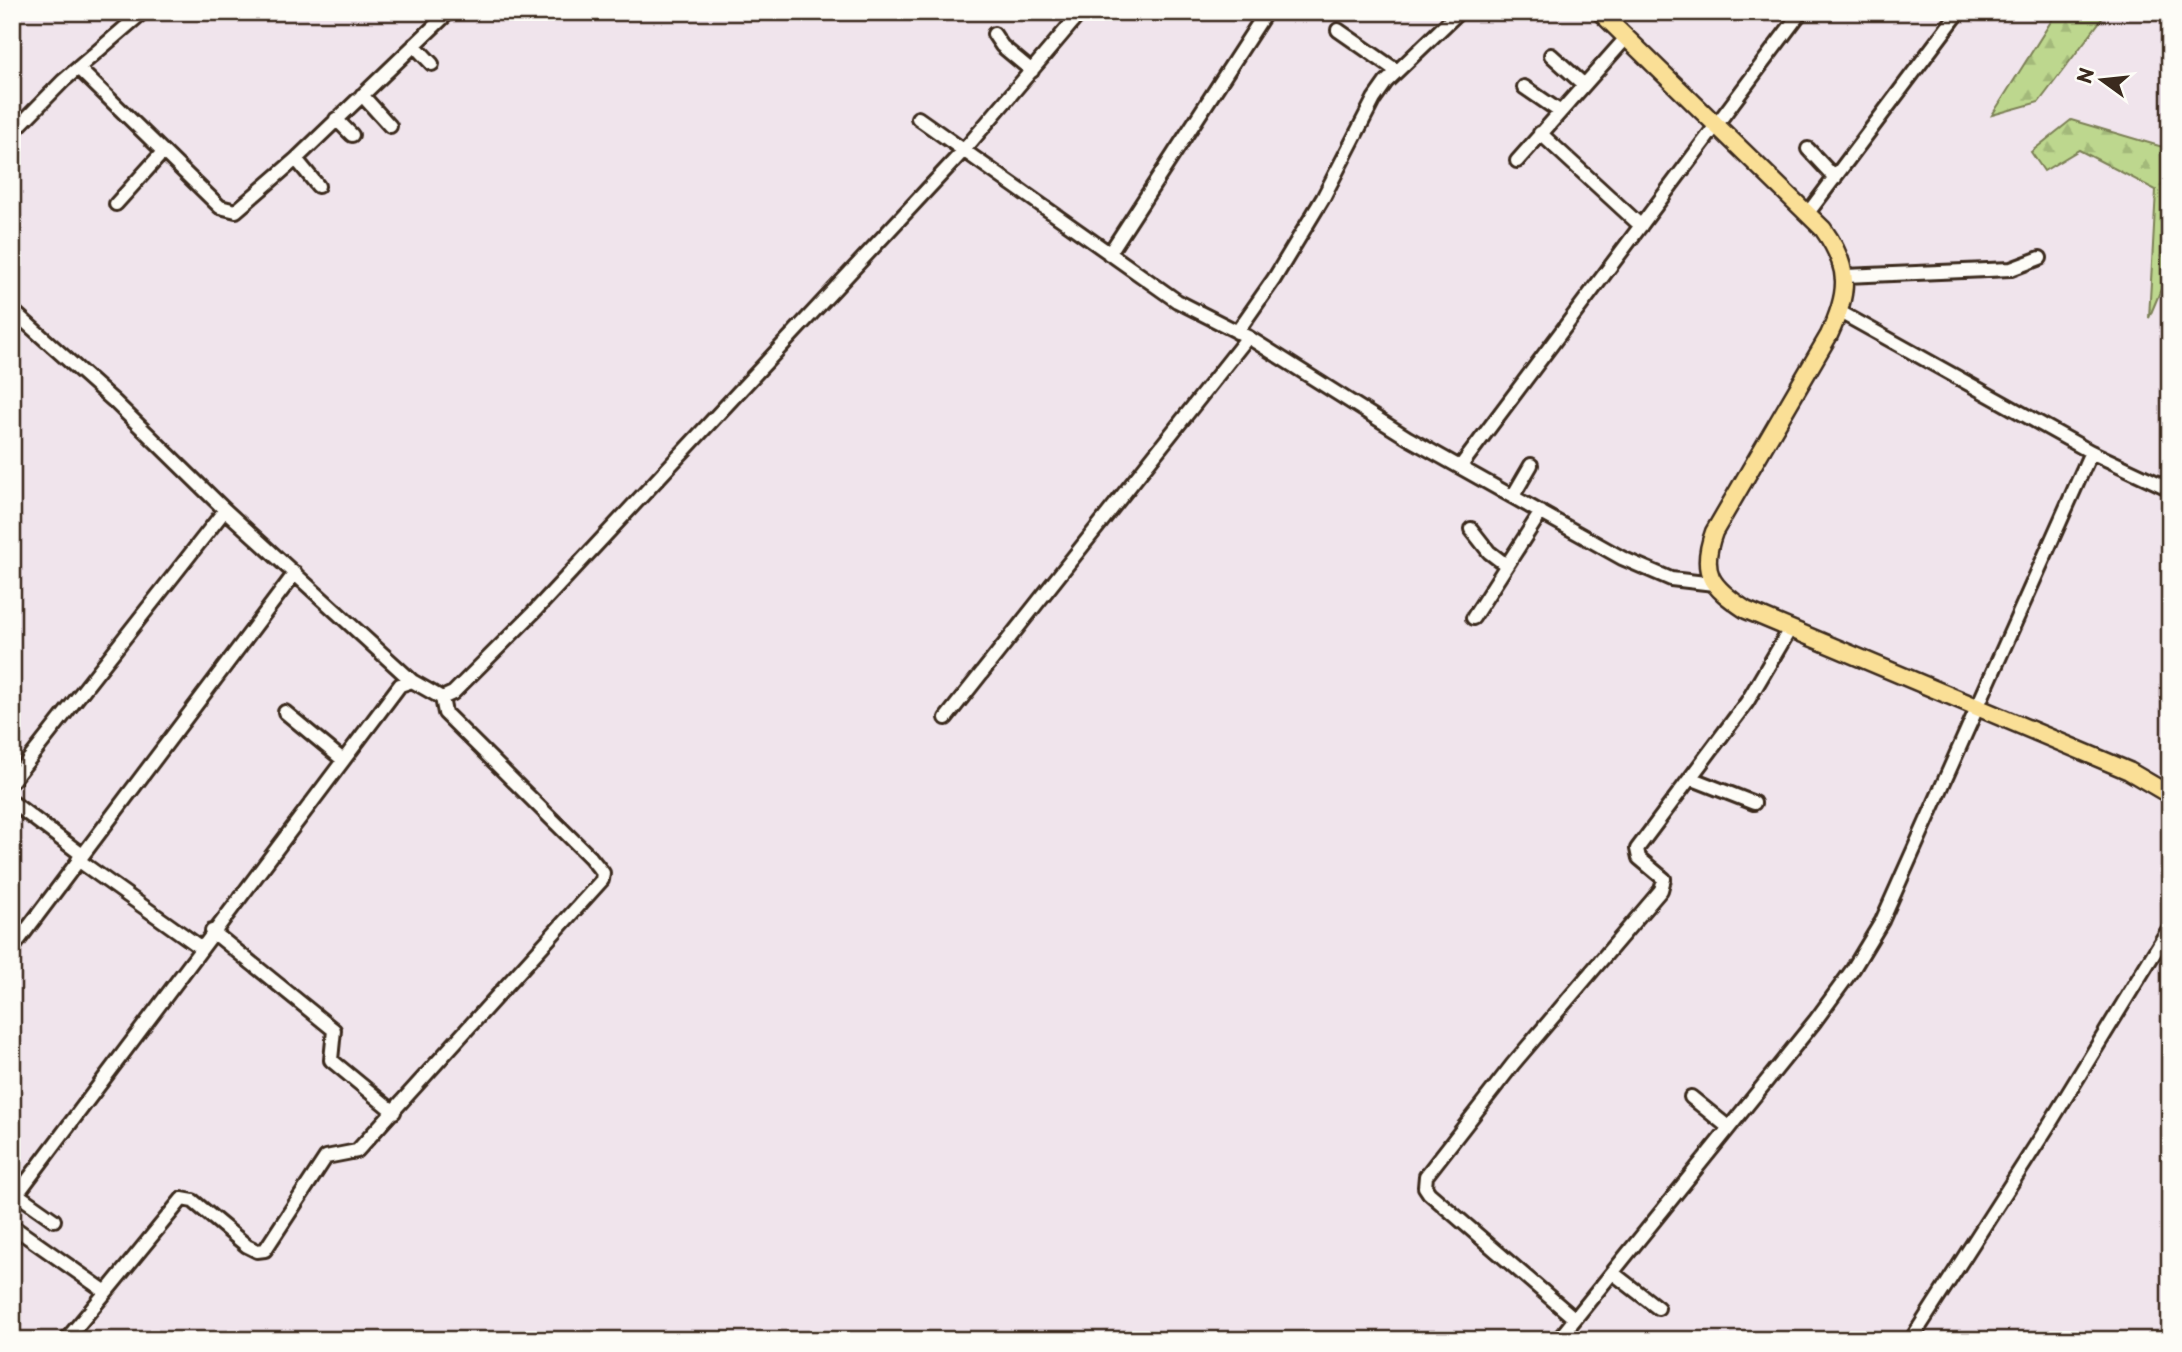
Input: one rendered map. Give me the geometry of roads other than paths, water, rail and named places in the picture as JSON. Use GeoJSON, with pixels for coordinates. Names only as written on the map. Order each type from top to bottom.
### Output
{"type":"FeatureCollection","features":[{"type":"Feature","properties":{"kind":"main road"},"geometry":{"type":"LineString","coordinates":[[1600,12],[1808,213],[1841,256],[1845,276],[1840,312],[1714,532],[1706,560],[1714,584],[1746,610],[2129,771],[2170,795]]}},
{"type":"Feature","properties":{"kind":"street"},"geometry":{"type":"LineString","coordinates":[[12,133],[78,68],[143,12]]}},
{"type":"Feature","properties":{"kind":"street"},"geometry":{"type":"LineString","coordinates":[[78,68],[226,211],[240,209],[449,12]]}},
{"type":"Feature","properties":{"kind":"street"},"geometry":{"type":"LineString","coordinates":[[442,698],[453,693],[532,614],[964,150],[1081,12]]}},
{"type":"Feature","properties":{"kind":"street"},"geometry":{"type":"LineString","coordinates":[[1109,254],[1266,12]]}},
{"type":"Feature","properties":{"kind":"street"},"geometry":{"type":"LineString","coordinates":[[946,718],[1243,334],[1323,198],[1374,99],[1397,71],[1458,12]]}},
{"type":"Feature","properties":{"kind":"street"},"geometry":{"type":"LineString","coordinates":[[1460,467],[1801,12]]}},
{"type":"Feature","properties":{"kind":"street"},"geometry":{"type":"LineString","coordinates":[[1808,213],[1959,12]]}},
{"type":"Feature","properties":{"kind":"street"},"geometry":{"type":"LineString","coordinates":[[1338,30],[1397,71]]}},
{"type":"Feature","properties":{"kind":"street"},"geometry":{"type":"LineString","coordinates":[[994,34],[1002,47],[1032,71]]}},
{"type":"Feature","properties":{"kind":"street"},"geometry":{"type":"LineString","coordinates":[[1517,161],[1626,38]]}},
{"type":"Feature","properties":{"kind":"street"},"geometry":{"type":"LineString","coordinates":[[414,45],[432,64]]}},
{"type":"Feature","properties":{"kind":"street"},"geometry":{"type":"LineString","coordinates":[[1551,55],[1583,84]]}},
{"type":"Feature","properties":{"kind":"street"},"geometry":{"type":"LineString","coordinates":[[1524,88],[1559,111]]}},
{"type":"Feature","properties":{"kind":"street"},"geometry":{"type":"LineString","coordinates":[[362,94],[390,127]]}},
{"type":"Feature","properties":{"kind":"street"},"geometry":{"type":"LineString","coordinates":[[918,118],[1177,301],[1243,334],[1408,438],[1653,573],[1671,579],[1714,584]]}},
{"type":"Feature","properties":{"kind":"street"},"geometry":{"type":"LineString","coordinates":[[336,119],[352,135]]}},
{"type":"Feature","properties":{"kind":"street"},"geometry":{"type":"LineString","coordinates":[[1540,133],[1641,226]]}},
{"type":"Feature","properties":{"kind":"street"},"geometry":{"type":"LineString","coordinates":[[1808,149],[1835,178]]}},
{"type":"Feature","properties":{"kind":"street"},"geometry":{"type":"LineString","coordinates":[[116,204],[163,152]]}},
{"type":"Feature","properties":{"kind":"street"},"geometry":{"type":"LineString","coordinates":[[296,159],[317,186]]}},
{"type":"Feature","properties":{"kind":"street"},"geometry":{"type":"LineString","coordinates":[[1845,276],[2011,269],[2040,258]]}},
{"type":"Feature","properties":{"kind":"street"},"geometry":{"type":"LineString","coordinates":[[12,310],[116,402],[225,510],[412,681],[442,698],[445,713],[590,857],[603,876],[357,1151],[326,1157],[265,1250],[257,1251],[247,1246],[193,1201],[181,1199],[66,1340]]}},
{"type":"Feature","properties":{"kind":"street"},"geometry":{"type":"LineString","coordinates":[[1840,312],[2091,452],[2170,489]]}},
{"type":"Feature","properties":{"kind":"street"},"geometry":{"type":"LineString","coordinates":[[1558,1340],[1815,1021],[1863,954],[1882,921],[1979,708],[2091,452]]}},
{"type":"Feature","properties":{"kind":"street"},"geometry":{"type":"LineString","coordinates":[[1513,496],[1531,465]]}},
{"type":"Feature","properties":{"kind":"street"},"geometry":{"type":"LineString","coordinates":[[12,780],[225,510]]}},
{"type":"Feature","properties":{"kind":"street"},"geometry":{"type":"LineString","coordinates":[[1473,618],[1541,512]]}},
{"type":"Feature","properties":{"kind":"street"},"geometry":{"type":"LineString","coordinates":[[1471,529],[1489,552],[1506,565]]}},
{"type":"Feature","properties":{"kind":"street"},"geometry":{"type":"LineString","coordinates":[[12,949],[295,573]]}},
{"type":"Feature","properties":{"kind":"street"},"geometry":{"type":"LineString","coordinates":[[1575,1319],[1430,1193],[1425,1187],[1426,1176],[1513,1064],[1661,890],[1664,879],[1639,858],[1637,849],[1747,702],[1790,629]]}},
{"type":"Feature","properties":{"kind":"street"},"geometry":{"type":"LineString","coordinates":[[54,1220],[15,1198],[200,947],[400,685],[412,681]]}},
{"type":"Feature","properties":{"kind":"street"},"geometry":{"type":"LineString","coordinates":[[285,712],[343,760]]}},
{"type":"Feature","properties":{"kind":"street"},"geometry":{"type":"LineString","coordinates":[[1690,778],[1754,803]]}},
{"type":"Feature","properties":{"kind":"street"},"geometry":{"type":"LineString","coordinates":[[12,802],[200,947]]}},
{"type":"Feature","properties":{"kind":"street"},"geometry":{"type":"LineString","coordinates":[[1910,1340],[2048,1128],[2170,927]]}},
{"type":"Feature","properties":{"kind":"street"},"geometry":{"type":"LineString","coordinates":[[213,930],[334,1030],[331,1060],[394,1112]]}},
{"type":"Feature","properties":{"kind":"street"},"geometry":{"type":"LineString","coordinates":[[1691,1097],[1728,1127]]}},
{"type":"Feature","properties":{"kind":"street"},"geometry":{"type":"LineString","coordinates":[[12,1226],[106,1292]]}},
{"type":"Feature","properties":{"kind":"street"},"geometry":{"type":"LineString","coordinates":[[1613,1273],[1658,1307]]}}]}
